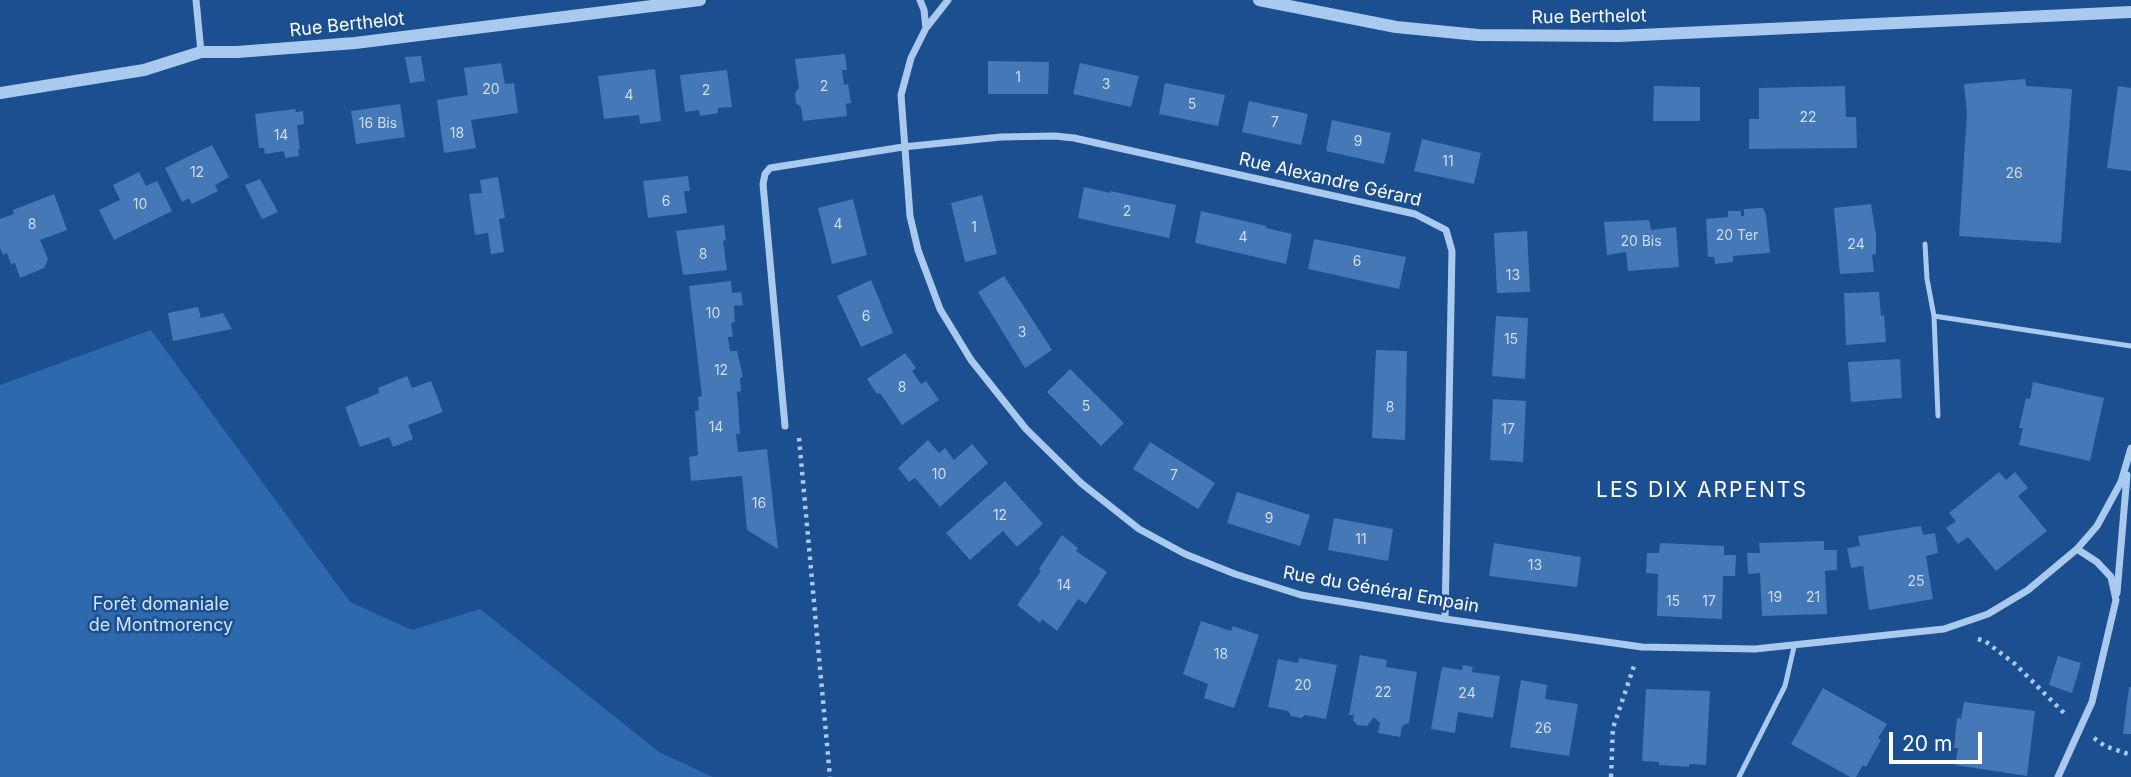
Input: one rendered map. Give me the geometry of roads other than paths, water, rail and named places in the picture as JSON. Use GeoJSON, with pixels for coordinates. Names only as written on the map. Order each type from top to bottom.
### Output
{"type":"FeatureCollection","features":[{"type":"Feature","properties":{"kind":"street"},"geometry":{"type":"LineString","coordinates":[[196,0],[201,52]]}},
{"type":"Feature","properties":{"kind":"street","name":"Rue Berthelot"},"geometry":{"type":"LineString","coordinates":[[0,93],[144,71],[201,52],[237,52],[355,43],[700,0]]}},
{"type":"Feature","properties":{"kind":"street"},"geometry":{"type":"LineString","coordinates":[[920,0],[926,28]]}},
{"type":"Feature","properties":{"kind":"street","name":"Rue du Général Empain"},"geometry":{"type":"LineString","coordinates":[[948,0],[926,28],[911,58],[901,95],[910,216],[918,250],[940,309],[971,360],[1026,429],[1081,483],[1139,529],[1185,554],[1235,574],[1301,595],[1642,647],[1794,647],[1944,629],[1988,614],[2028,590],[2077,549],[2097,526],[2121,482],[2131,448]]}},
{"type":"Feature","properties":{"kind":"street","name":"Rue Berthelot"},"geometry":{"type":"LineString","coordinates":[[1259,0],[1396,27],[1478,36],[1619,36],[2131,12]]}},
{"type":"Feature","properties":{"kind":"street","name":"Rue Alexandre Gérard"},"geometry":{"type":"LineString","coordinates":[[903,147],[1036,135],[1074,138],[1415,214],[1446,230],[1452,267],[1445,619]]}},
{"type":"Feature","properties":{"kind":"street"},"geometry":{"type":"LineString","coordinates":[[785,426],[763,184],[765,174],[770,168],[903,147]]}},
{"type":"Feature","properties":{"kind":"street"},"geometry":{"type":"LineString","coordinates":[[2058,777],[2092,702],[2116,600],[2128,464]]}},
{"type":"Feature","properties":{"kind":"street"},"geometry":{"type":"LineString","coordinates":[[2077,549],[2097,562],[2111,577],[2116,600]]}},
{"type":"Feature","properties":{"kind":"lane"},"geometry":{"type":"LineString","coordinates":[[1925,243],[1927,279],[1934,316],[1938,416]]}},
{"type":"Feature","properties":{"kind":"lane"},"geometry":{"type":"LineString","coordinates":[[1934,316],[2131,346]]}},
{"type":"Feature","properties":{"kind":"lane"},"geometry":{"type":"LineString","coordinates":[[1739,777],[1784,686],[1794,647]]}},
{"type":"Feature","properties":{"kind":"district","name":"LES DIX ARPENTS"},"geometry":{"type":"Point","coordinates":[1702,491]}},
{"type":"Feature","properties":{"kind":"park label","name":"Forêt domaniale de Montmorency"},"geometry":{"type":"Point","coordinates":[161,615]}}]}
